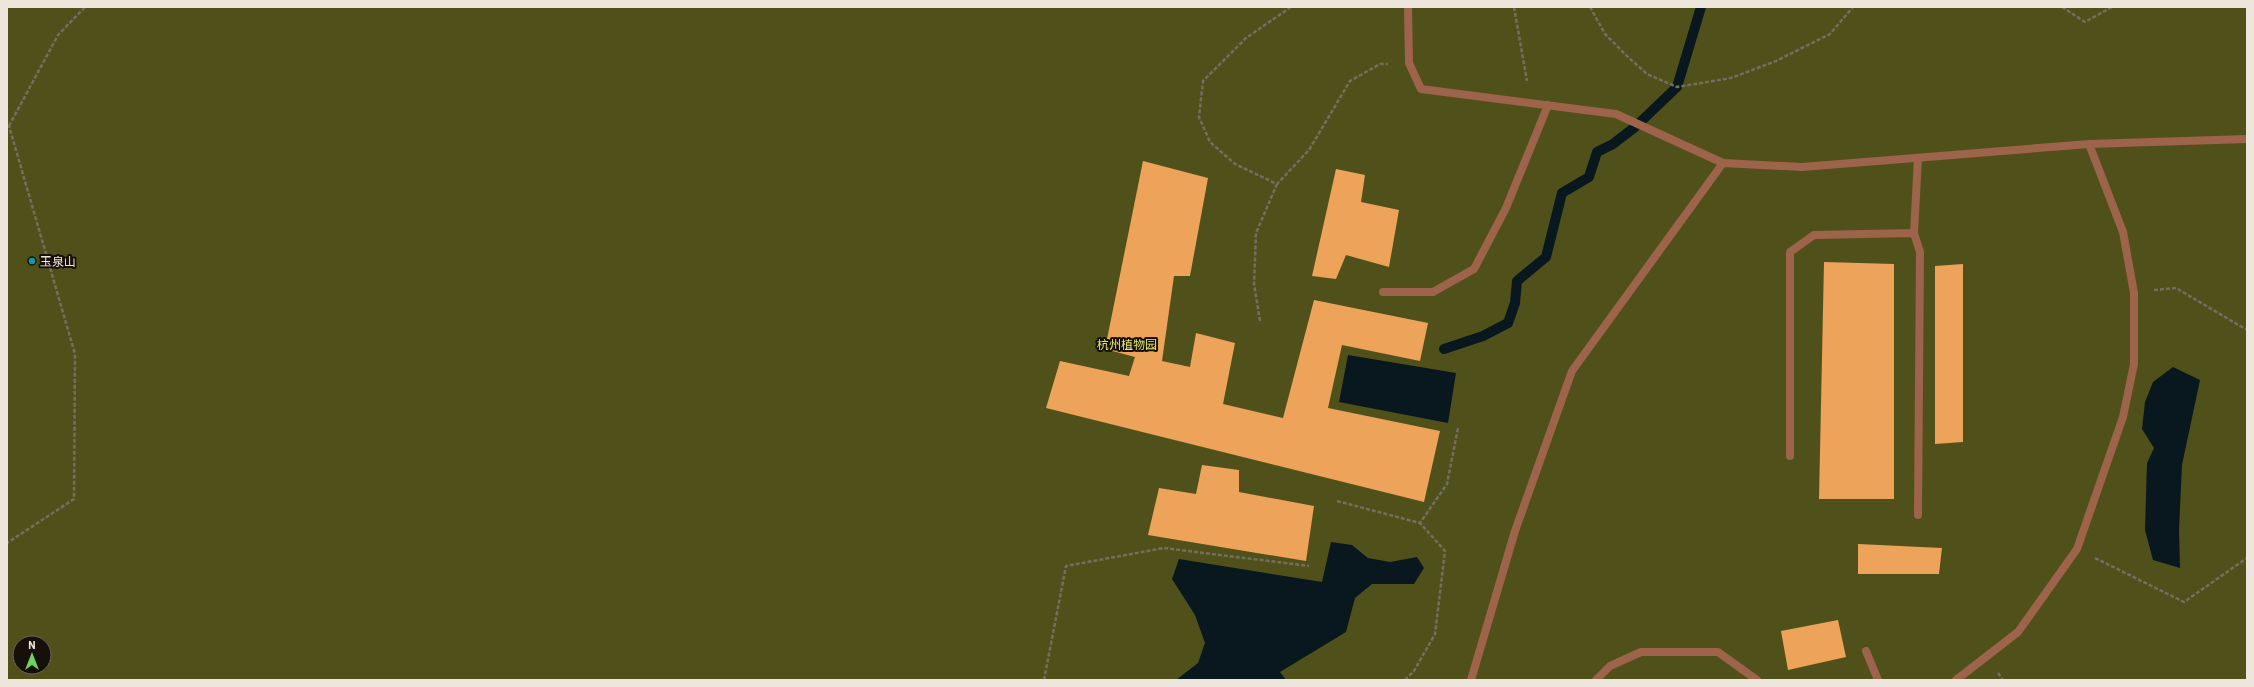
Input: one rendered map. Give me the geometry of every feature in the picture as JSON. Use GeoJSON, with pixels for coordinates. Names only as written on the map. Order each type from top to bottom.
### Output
{"type":"FeatureCollection","features":[{"type":"Feature","properties":{"kind":"lane"},"geometry":{"type":"LineString","coordinates":[[1408,7],[1409,63],[1421,89],[1616,114],[1723,163],[1802,167],[2089,144],[2247,139]]}},
{"type":"Feature","properties":{"kind":"lane"},"geometry":{"type":"LineString","coordinates":[[1384,292],[1433,292],[1474,269],[1506,208],[1548,105]]}},
{"type":"Feature","properties":{"kind":"lane"},"geometry":{"type":"LineString","coordinates":[[1956,680],[2018,632],[2077,549],[2123,417],[2134,364],[2134,293],[2123,232],[2089,144]]}},
{"type":"Feature","properties":{"kind":"lane"},"geometry":{"type":"LineString","coordinates":[[1918,158],[1914,233],[1920,252],[1918,515]]}},
{"type":"Feature","properties":{"kind":"lane"},"geometry":{"type":"LineString","coordinates":[[1471,680],[1515,531],[1572,371],[1723,163]]}},
{"type":"Feature","properties":{"kind":"lane"},"geometry":{"type":"LineString","coordinates":[[1790,456],[1790,252],[1814,235],[1914,233]]}},
{"type":"Feature","properties":{"kind":"lane"},"geometry":{"type":"LineString","coordinates":[[1866,651],[1878,680]]}},
{"type":"Feature","properties":{"kind":"lane"},"geometry":{"type":"LineString","coordinates":[[1596,680],[1610,666],[1641,652],[1718,652],[1757,680]]}},
{"type":"Feature","properties":{"kind":"path"},"geometry":{"type":"LineString","coordinates":[[7,543],[74,499],[75,354],[8,126],[58,35],[84,7]]}},
{"type":"Feature","properties":{"kind":"path"},"geometry":{"type":"LineString","coordinates":[[1277,184],[1235,164],[1210,142],[1199,117],[1202,81],[1246,38],[1291,7]]}},
{"type":"Feature","properties":{"kind":"path"},"geometry":{"type":"LineString","coordinates":[[1514,7],[1530,103]]}},
{"type":"Feature","properties":{"kind":"path"},"geometry":{"type":"LineString","coordinates":[[1590,7],[1605,34],[1629,58],[1647,74],[1677,87],[1731,78],[1776,61],[1830,34],[1853,7]]}},
{"type":"Feature","properties":{"kind":"path"},"geometry":{"type":"LineString","coordinates":[[2062,7],[2085,22],[2112,7]]}},
{"type":"Feature","properties":{"kind":"path"},"geometry":{"type":"LineString","coordinates":[[1260,321],[1254,284],[1256,233],[1277,184],[1309,150],[1350,81],[1380,64],[1409,63]]}},
{"type":"Feature","properties":{"kind":"path"},"geometry":{"type":"LineString","coordinates":[[2134,293],[2176,288],[2247,330]]}},
{"type":"Feature","properties":{"kind":"path"},"geometry":{"type":"LineString","coordinates":[[1420,523],[1447,484],[1458,428]]}},
{"type":"Feature","properties":{"kind":"path"},"geometry":{"type":"LineString","coordinates":[[1337,501],[1420,523],[1445,552],[1443,580],[1435,634],[1414,671],[1405,680]]}},
{"type":"Feature","properties":{"kind":"path"},"geometry":{"type":"LineString","coordinates":[[1044,680],[1066,566],[1164,548],[1309,566]]}},
{"type":"Feature","properties":{"kind":"path"},"geometry":{"type":"LineString","coordinates":[[2077,549],[2184,602],[2247,558]]}},
{"type":"Feature","properties":{"kind":"green space","name":"杭州植物园"},"geometry":{"type":"Polygon","coordinates":[[[7,7],[2247,7],[2247,680],[7,680],[7,7]]]}},
{"type":"Feature","properties":{"kind":"shaded area"},"geometry":{"type":"Polygon","coordinates":[[[1348,355],[1456,373],[1448,423],[1339,402],[1348,355]]]}},
{"type":"Feature","properties":{"kind":"shaded area"},"geometry":{"type":"Polygon","coordinates":[[[2173,367],[2200,380],[2182,465],[2179,530],[2180,568],[2153,560],[2145,530],[2147,463],[2154,448],[2142,429],[2145,402],[2153,382],[2173,367]]]}},
{"type":"Feature","properties":{"kind":"shaded area"},"geometry":{"type":"Polygon","coordinates":[[[1331,542],[1352,545],[1368,558],[1390,562],[1417,557],[1424,568],[1414,584],[1372,584],[1355,598],[1346,632],[1280,672],[1286,680],[1176,680],[1198,663],[1205,643],[1195,615],[1172,579],[1179,559],[1322,582],[1331,542]]]}},
{"type":"Feature","properties":{"kind":"building"},"geometry":{"type":"Polygon","coordinates":[[[1143,161],[1208,178],[1190,276],[1174,276],[1162,361],[1190,367],[1196,333],[1235,343],[1223,404],[1283,418],[1314,300],[1428,323],[1420,361],[1342,345],[1328,408],[1440,431],[1424,502],[1046,408],[1060,361],[1129,376],[1135,357],[1105,349],[1143,161]]]}},
{"type":"Feature","properties":{"kind":"building"},"geometry":{"type":"Polygon","coordinates":[[[1336,169],[1365,175],[1361,202],[1399,210],[1389,267],[1346,255],[1336,279],[1312,276],[1336,169]]]}},
{"type":"Feature","properties":{"kind":"building"},"geometry":{"type":"Polygon","coordinates":[[[1824,262],[1894,264],[1894,499],[1819,499],[1824,262]]]}},
{"type":"Feature","properties":{"kind":"building"},"geometry":{"type":"Polygon","coordinates":[[[1963,264],[1963,442],[1935,444],[1935,266],[1963,264]]]}},
{"type":"Feature","properties":{"kind":"building"},"geometry":{"type":"Polygon","coordinates":[[[1202,465],[1239,470],[1239,492],[1314,506],[1306,561],[1148,535],[1159,488],[1196,494],[1202,465]]]}},
{"type":"Feature","properties":{"kind":"building"},"geometry":{"type":"Polygon","coordinates":[[[1858,544],[1942,548],[1939,574],[1858,574],[1858,544]]]}},
{"type":"Feature","properties":{"kind":"building"},"geometry":{"type":"Polygon","coordinates":[[[1838,620],[1846,657],[1788,670],[1781,631],[1838,620]]]}},
{"type":"Feature","properties":{"kind":"waterway"},"geometry":{"type":"LineString","coordinates":[[1444,349],[1483,336],[1508,323],[1515,303],[1517,281],[1546,257],[1562,193],[1589,177],[1597,152],[1613,144],[1635,127],[1677,87],[1701,7]]}},
{"type":"Feature","properties":{"kind":"place","name":"玉泉山"},"geometry":{"type":"Point","coordinates":[32,261]}}]}
